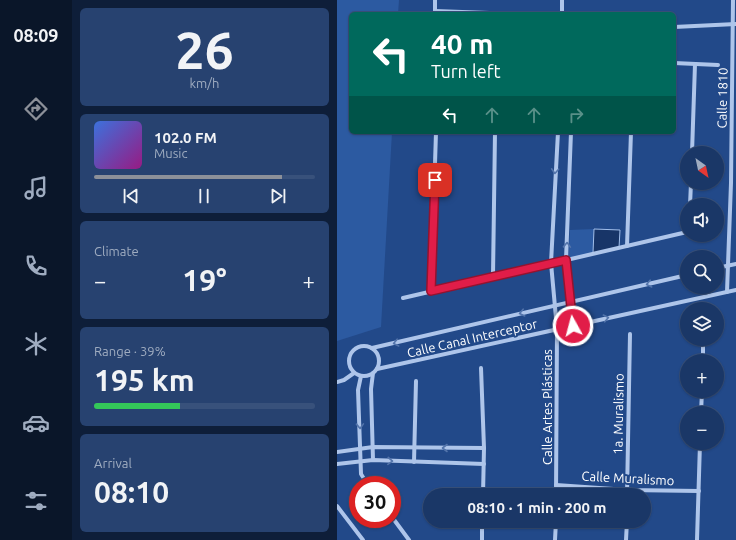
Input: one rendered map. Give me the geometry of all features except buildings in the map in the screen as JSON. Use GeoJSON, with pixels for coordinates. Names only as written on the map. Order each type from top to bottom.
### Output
{"type":"FeatureCollection","features":[{"type":"Feature","properties":{"kind":"street"},"geometry":{"type":"LineString","coordinates":[[435,0],[435,12]]}},
{"type":"Feature","properties":{"kind":"street"},"geometry":{"type":"LineString","coordinates":[[562,0],[562,12]]}},
{"type":"Feature","properties":{"kind":"street","name":"Calle 1810"},"geometry":{"type":"LineString","coordinates":[[727,292],[734,84],[735,24],[733,0]]}},
{"type":"Feature","properties":{"kind":"street"},"geometry":{"type":"LineString","coordinates":[[676,26],[735,24]]}},
{"type":"Feature","properties":{"kind":"street"},"geometry":{"type":"LineString","coordinates":[[676,63],[718,64]]}},
{"type":"Feature","properties":{"kind":"street"},"geometry":{"type":"LineString","coordinates":[[692,146],[695,64]]}},
{"type":"Feature","properties":{"kind":"street"},"geometry":{"type":"LineString","coordinates":[[431,291],[436,134]]}},
{"type":"Feature","properties":{"kind":"street"},"geometry":{"type":"LineString","coordinates":[[493,276],[495,134]]}},
{"type":"Feature","properties":{"kind":"street","name":"Calle Artes Plásticas"},"geometry":{"type":"LineString","coordinates":[[557,134],[551,263],[557,329],[557,488]]}},
{"type":"Feature","properties":{"kind":"street"},"geometry":{"type":"LineString","coordinates":[[571,134],[566,260],[573,326]]}},
{"type":"Feature","properties":{"kind":"street"},"geometry":{"type":"LineString","coordinates":[[627,246],[631,134]]}},
{"type":"Feature","properties":{"kind":"street"},"geometry":{"type":"LineString","coordinates":[[731,183],[736,182]]}},
{"type":"Feature","properties":{"kind":"street"},"geometry":{"type":"LineString","coordinates":[[403,298],[680,234]]}},
{"type":"Feature","properties":{"kind":"street"},"geometry":{"type":"LineString","coordinates":[[724,267],[736,264]]}},
{"type":"Feature","properties":{"kind":"street","name":"Calle Canal Interceptor"},"geometry":{"type":"LineString","coordinates":[[372,348],[680,277]]}},
{"type":"Feature","properties":{"kind":"street","name":"Calle Canal Interceptor"},"geometry":{"type":"LineString","coordinates":[[377,369],[736,290]]}},
{"type":"Feature","properties":{"kind":"street","name":"1a. Muralismo"},"geometry":{"type":"LineString","coordinates":[[627,488],[630,334]]}},
{"type":"Feature","properties":{"kind":"street"},"geometry":{"type":"LineString","coordinates":[[362,345],[372,348],[378,355],[379,365],[377,369],[368,376],[361,376],[354,373],[349,364],[350,354],[357,347],[362,345]]}},
{"type":"Feature","properties":{"kind":"street"},"geometry":{"type":"LineString","coordinates":[[481,368],[484,464],[483,488]]}},
{"type":"Feature","properties":{"kind":"street"},"geometry":{"type":"LineString","coordinates":[[337,382],[344,380],[354,373]]}},
{"type":"Feature","properties":{"kind":"street"},"geometry":{"type":"LineString","coordinates":[[373,373],[371,389],[373,460]]}},
{"type":"Feature","properties":{"kind":"street"},"geometry":{"type":"LineString","coordinates":[[361,376],[358,390],[361,474],[362,476]]}},
{"type":"Feature","properties":{"kind":"street"},"geometry":{"type":"LineString","coordinates":[[414,462],[416,380]]}},
{"type":"Feature","properties":{"kind":"street"},"geometry":{"type":"LineString","coordinates":[[337,452],[373,447],[483,448]]}},
{"type":"Feature","properties":{"kind":"street"},"geometry":{"type":"LineString","coordinates":[[697,540],[700,450]]}},
{"type":"Feature","properties":{"kind":"street"},"geometry":{"type":"LineString","coordinates":[[337,464],[373,460],[484,464]]}},
{"type":"Feature","properties":{"kind":"street","name":"Calle Muralismo"},"geometry":{"type":"LineString","coordinates":[[557,485],[599,488]]}},
{"type":"Feature","properties":{"kind":"street","name":"Calle Muralismo"},"geometry":{"type":"LineString","coordinates":[[651,490],[699,491]]}},
{"type":"Feature","properties":{"kind":"street"},"geometry":{"type":"LineString","coordinates":[[337,506],[363,540]]}},
{"type":"Feature","properties":{"kind":"street"},"geometry":{"type":"LineString","coordinates":[[400,528],[409,540]]}},
{"type":"Feature","properties":{"kind":"street"},"geometry":{"type":"LineString","coordinates":[[482,528],[482,540]]}},
{"type":"Feature","properties":{"kind":"street"},"geometry":{"type":"LineString","coordinates":[[555,540],[556,528]]}},
{"type":"Feature","properties":{"kind":"street"},"geometry":{"type":"LineString","coordinates":[[626,540],[627,528]]}},
{"type":"Feature","properties":{"kind":"shaded area"},"geometry":{"type":"Polygon","coordinates":[[[337,0],[399,0],[398,12],[349,12],[349,134],[392,134],[381,327],[337,341],[337,0]]]}},
{"type":"Feature","properties":{"kind":"shaded area"},"geometry":{"type":"Polygon","coordinates":[[[594,229],[593,253],[568,259],[570,230],[594,229]]]}},
{"type":"Feature","properties":{"kind":"shaded area"},"geometry":{"type":"Polygon","coordinates":[[[594,229],[620,230],[619,248],[593,253],[594,229]]]}},
{"type":"Feature","properties":{"kind":"route"},"geometry":{"type":"LineString","coordinates":[[435,180],[431,291],[566,260],[573,326]]}}]}
